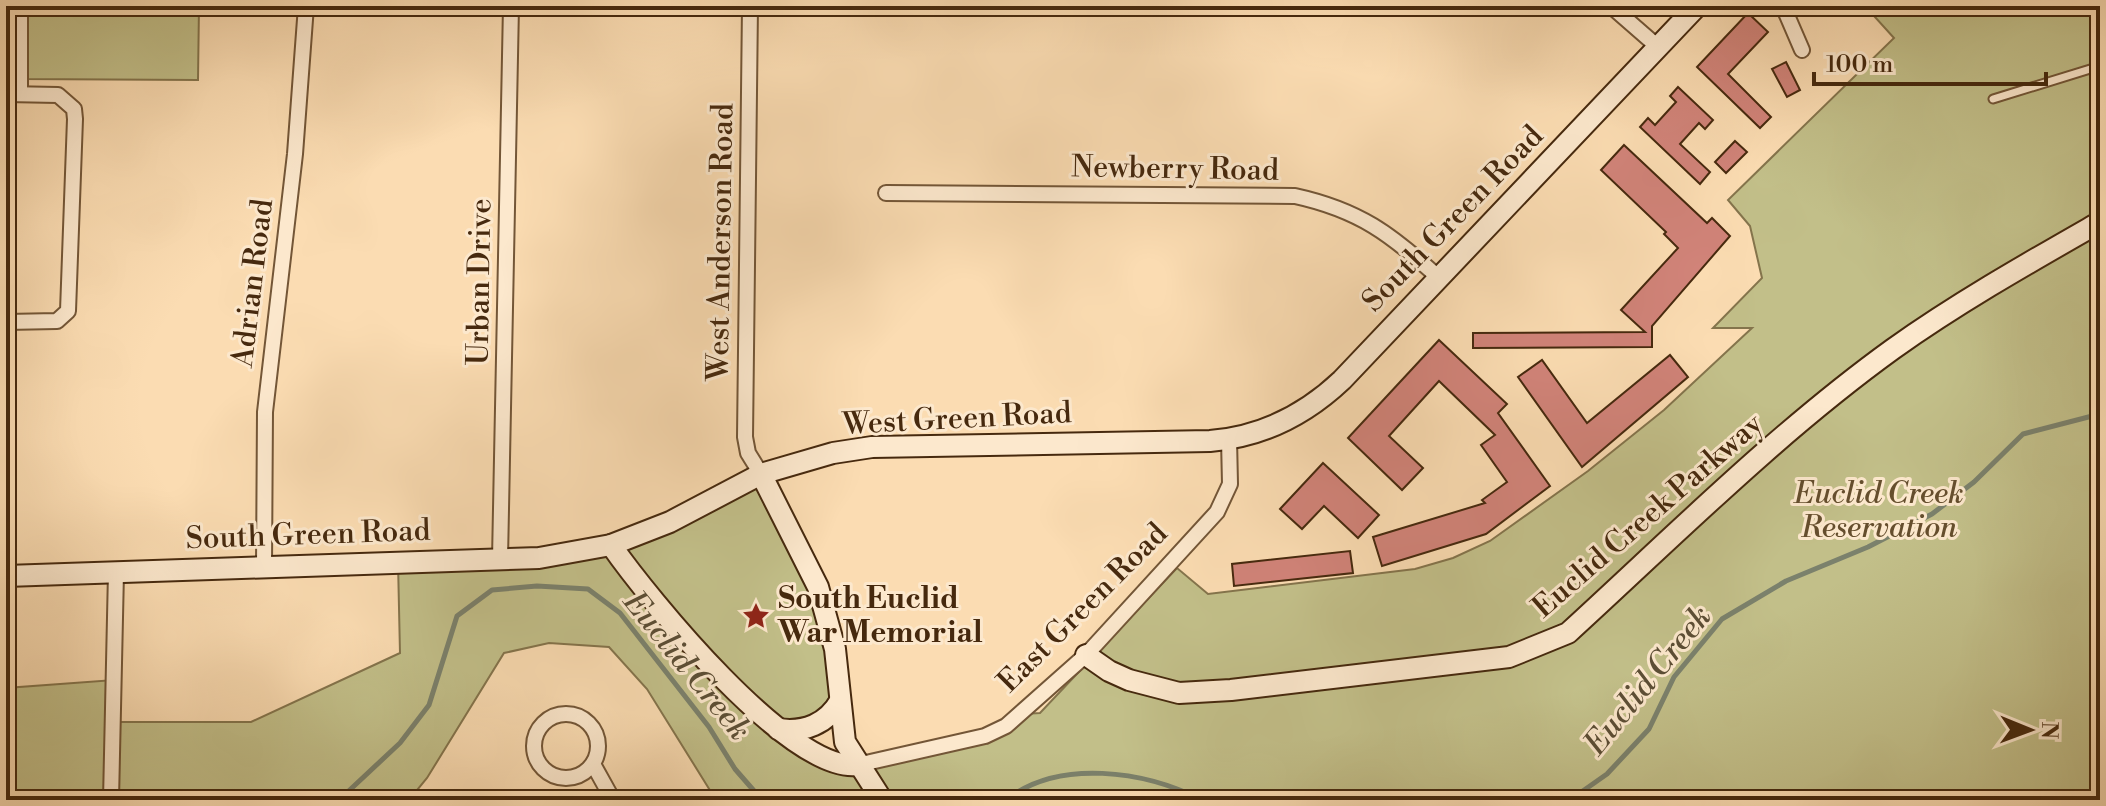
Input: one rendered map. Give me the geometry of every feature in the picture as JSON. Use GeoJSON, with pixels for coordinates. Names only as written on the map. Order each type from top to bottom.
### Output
{"type":"FeatureCollection","features":[{"type":"Feature","properties":{"kind":"street"},"geometry":{"type":"LineString","coordinates":[[6,322],[57,321],[68,311],[71,299],[74,109],[58,95],[13,94],[20,6]]}},
{"type":"Feature","properties":{"kind":"street","name":"Adrian Road"},"geometry":{"type":"LineString","coordinates":[[264,567],[265,412],[295,154],[306,6]]}},
{"type":"Feature","properties":{"kind":"street","name":"Urban Drive"},"geometry":{"type":"LineString","coordinates":[[500,559],[511,6]]}},
{"type":"Feature","properties":{"kind":"street","name":"West Anderson Road"},"geometry":{"type":"LineString","coordinates":[[750,6],[745,437],[748,453],[761,474]]}},
{"type":"Feature","properties":{"kind":"street"},"geometry":{"type":"LineString","coordinates":[[1611,6],[1658,47]]}},
{"type":"Feature","properties":{"kind":"street","name":"South Green Road"},"geometry":{"type":"LineString","coordinates":[[1229,439],[1260,432],[1325,397],[1697,6]]}},
{"type":"Feature","properties":{"kind":"street"},"geometry":{"type":"LineString","coordinates":[[1783,6],[1802,50]]}},
{"type":"Feature","properties":{"kind":"street","name":"Newberry Road"},"geometry":{"type":"LineString","coordinates":[[886,193],[1295,196],[1342,208],[1367,220],[1400,242],[1439,278]]}},
{"type":"Feature","properties":{"kind":"street","name":"Euclid Creek Parkway"},"geometry":{"type":"LineString","coordinates":[[1086,655],[1129,680],[1179,693],[1231,690],[1509,657],[1535,649],[1568,633],[1758,461],[1892,350],[1970,298],[2100,222]]}},
{"type":"Feature","properties":{"kind":"street","name":"West Green Road"},"geometry":{"type":"LineString","coordinates":[[611,545],[670,522],[761,474],[833,453],[872,447],[1229,439]]}},
{"type":"Feature","properties":{"kind":"street","name":"East Green Road"},"geometry":{"type":"LineString","coordinates":[[857,765],[985,736],[1006,726],[1086,655],[1224,502],[1230,484],[1229,439]]}},
{"type":"Feature","properties":{"kind":"street"},"geometry":{"type":"LineString","coordinates":[[761,474],[821,597],[835,649],[842,730],[857,765],[882,800]]}},
{"type":"Feature","properties":{"kind":"street"},"geometry":{"type":"LineString","coordinates":[[611,545],[646,592],[734,690],[778,729],[838,764],[857,765]]}},
{"type":"Feature","properties":{"kind":"street","name":"South Green Road"},"geometry":{"type":"LineString","coordinates":[[6,576],[539,558],[611,545]]}},
{"type":"Feature","properties":{"kind":"street"},"geometry":{"type":"LineString","coordinates":[[111,800],[116,572]]}},
{"type":"Feature","properties":{"kind":"street"},"geometry":{"type":"LineString","coordinates":[[778,729],[806,728],[826,721],[840,701]]}},
{"type":"Feature","properties":{"kind":"street"},"geometry":{"type":"LineString","coordinates":[[559,714],[572,714],[585,720],[597,737],[598,751],[593,764],[582,774],[567,778],[546,772],[534,753],[534,738],[541,725],[559,714]]}},
{"type":"Feature","properties":{"kind":"street"},"geometry":{"type":"LineString","coordinates":[[593,764],[613,800]]}},
{"type":"Feature","properties":{"kind":"lane"},"geometry":{"type":"LineString","coordinates":[[1993,99],[2100,66]]}},
{"type":"Feature","properties":{"kind":"green space"},"geometry":{"type":"Polygon","coordinates":[[[20,6],[199,6],[198,80],[20,79],[20,6]]]}},
{"type":"Feature","properties":{"kind":"green space","name":"Euclid Creek Reservation"},"geometry":{"type":"Polygon","coordinates":[[[1865,6],[2100,6],[2100,800],[716,800],[647,689],[609,647],[549,643],[504,653],[427,778],[409,800],[6,800],[6,688],[114,680],[113,722],[251,722],[400,653],[398,562],[578,552],[761,474],[818,587],[840,701],[788,730],[838,764],[940,747],[1023,714],[1040,713],[1177,568],[1208,594],[1415,569],[1453,558],[1490,541],[1588,471],[1664,410],[1752,328],[1713,328],[1762,278],[1750,226],[1728,200],[1894,38],[1865,6]]]}},
{"type":"Feature","properties":{"kind":"building"},"geometry":{"type":"Polygon","coordinates":[[[1748,13],[1768,32],[1728,74],[1771,117],[1760,128],[1697,67],[1748,13]]]}},
{"type":"Feature","properties":{"kind":"building"},"geometry":{"type":"Polygon","coordinates":[[[1786,62],[1800,90],[1787,97],[1772,69],[1786,62]]]}},
{"type":"Feature","properties":{"kind":"building"},"geometry":{"type":"Polygon","coordinates":[[[1678,87],[1713,120],[1705,129],[1699,123],[1680,144],[1710,172],[1700,184],[1640,127],[1648,118],[1655,125],[1676,102],[1670,96],[1678,87]]]}},
{"type":"Feature","properties":{"kind":"building"},"geometry":{"type":"Polygon","coordinates":[[[1735,141],[1747,152],[1726,173],[1715,162],[1735,141]]]}},
{"type":"Feature","properties":{"kind":"building"},"geometry":{"type":"Polygon","coordinates":[[[1624,145],[1707,223],[1712,218],[1730,236],[1652,326],[1652,347],[1473,348],[1473,333],[1645,332],[1621,310],[1678,248],[1664,234],[1666,232],[1601,170],[1624,145]]]}},
{"type":"Feature","properties":{"kind":"building"},"geometry":{"type":"Polygon","coordinates":[[[1439,340],[1507,404],[1498,413],[1550,486],[1486,534],[1382,566],[1373,537],[1485,503],[1482,500],[1507,482],[1481,445],[1495,435],[1439,381],[1389,436],[1423,468],[1402,490],[1348,438],[1439,340]]]}},
{"type":"Feature","properties":{"kind":"building"},"geometry":{"type":"Polygon","coordinates":[[[1670,355],[1688,377],[1582,467],[1518,377],[1542,360],[1587,423],[1670,355]]]}},
{"type":"Feature","properties":{"kind":"building"},"geometry":{"type":"Polygon","coordinates":[[[1323,463],[1379,515],[1358,538],[1324,506],[1302,529],[1280,509],[1323,463]]]}},
{"type":"Feature","properties":{"kind":"building"},"geometry":{"type":"Polygon","coordinates":[[[1350,551],[1353,573],[1234,586],[1232,564],[1350,551]]]}},
{"type":"Feature","properties":{"kind":"waterway","name":"Euclid Creek"},"geometry":{"type":"LineString","coordinates":[[1570,800],[1607,774],[1649,729],[1674,677],[1722,619],[1786,581],[1868,547],[1932,514],[1974,482],[2023,434],[2100,414]]}},
{"type":"Feature","properties":{"kind":"waterway","name":"Euclid Creek"},"geometry":{"type":"LineString","coordinates":[[339,800],[400,743],[429,705],[457,616],[492,590],[537,586],[588,589],[620,613],[709,727],[735,769],[762,800]]}},
{"type":"Feature","properties":{"kind":"waterway","name":"Euclid Creek"},"geometry":{"type":"LineString","coordinates":[[1006,800],[1027,787],[1051,778],[1102,773],[1155,782],[1202,800]]}},
{"type":"Feature","properties":{"kind":"place","name":"South Euclid War Memorial"},"geometry":{"type":"Point","coordinates":[756,616]}}]}
